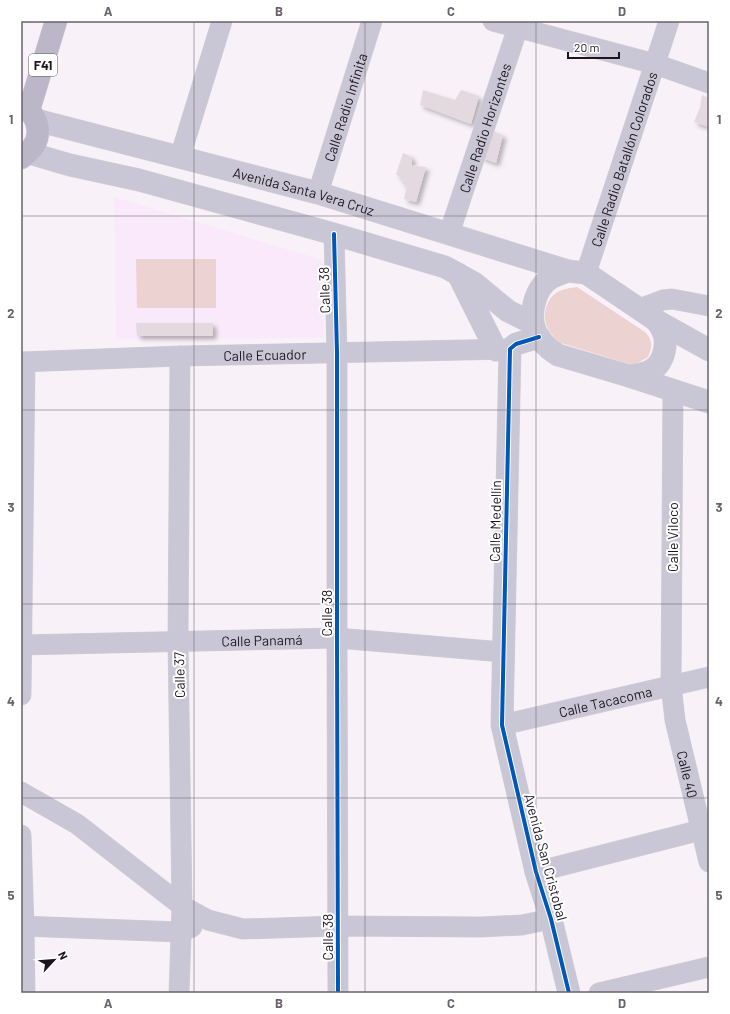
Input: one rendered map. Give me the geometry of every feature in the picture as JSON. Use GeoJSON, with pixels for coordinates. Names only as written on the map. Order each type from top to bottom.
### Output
{"type":"FeatureCollection","features":[{"type":"Feature","properties":{"kind":"main road","name":"F41"},"geometry":{"type":"LineString","coordinates":[[29,111],[56,21]]}},
{"type":"Feature","properties":{"kind":"main road"},"geometry":{"type":"LineString","coordinates":[[25,156],[36,144],[38,132],[29,111]]}},
{"type":"Feature","properties":{"kind":"street"},"geometry":{"type":"LineString","coordinates":[[180,157],[222,21]]}},
{"type":"Feature","properties":{"kind":"street","name":"Calle Radio Infinita"},"geometry":{"type":"LineString","coordinates":[[318,193],[372,21]]}},
{"type":"Feature","properties":{"kind":"street"},"geometry":{"type":"LineString","coordinates":[[493,21],[519,25],[655,64],[709,83]]}},
{"type":"Feature","properties":{"kind":"street","name":"Calle Radio Batallón Colorados"},"geometry":{"type":"LineString","coordinates":[[577,272],[655,64],[669,21]]}},
{"type":"Feature","properties":{"kind":"street","name":"Calle Radio Horizontes"},"geometry":{"type":"LineString","coordinates":[[449,234],[519,25]]}},
{"type":"Feature","properties":{"kind":"street","name":"Avenida Santa Vera Cruz"},"geometry":{"type":"LineString","coordinates":[[29,111],[180,157],[318,193],[577,272],[648,315]]}},
{"type":"Feature","properties":{"kind":"street"},"geometry":{"type":"LineString","coordinates":[[25,156],[139,180],[334,234],[445,267],[474,283],[508,311],[535,330],[548,349],[558,355],[630,376],[709,402]]}},
{"type":"Feature","properties":{"kind":"street","name":"Calle 38"},"geometry":{"type":"LineString","coordinates":[[334,234],[337,353],[338,993]]}},
{"type":"Feature","properties":{"kind":"street"},"geometry":{"type":"LineString","coordinates":[[535,330],[532,311],[538,290],[551,277],[577,272]]}},
{"type":"Feature","properties":{"kind":"street"},"geometry":{"type":"LineString","coordinates":[[458,274],[503,349],[516,344],[535,330]]}},
{"type":"Feature","properties":{"kind":"street"},"geometry":{"type":"LineString","coordinates":[[648,315],[663,300],[672,299],[709,306]]}},
{"type":"Feature","properties":{"kind":"street"},"geometry":{"type":"LineString","coordinates":[[648,315],[709,350]]}},
{"type":"Feature","properties":{"kind":"street"},"geometry":{"type":"LineString","coordinates":[[630,376],[641,375],[651,370],[661,363],[664,354],[666,342],[664,333],[648,315]]}},
{"type":"Feature","properties":{"kind":"street","name":"Calle Ecuador"},"geometry":{"type":"LineString","coordinates":[[23,362],[180,356],[503,349]]}},
{"type":"Feature","properties":{"kind":"street","name":"Calle Medellín"},"geometry":{"type":"LineString","coordinates":[[502,725],[503,349]]}},
{"type":"Feature","properties":{"kind":"street","name":"Calle 37"},"geometry":{"type":"LineString","coordinates":[[179,993],[182,906],[178,642],[180,356]]}},
{"type":"Feature","properties":{"kind":"street"},"geometry":{"type":"LineString","coordinates":[[21,695],[23,362]]}},
{"type":"Feature","properties":{"kind":"street","name":"Calle Viloco"},"geometry":{"type":"LineString","coordinates":[[671,685],[673,390]]}},
{"type":"Feature","properties":{"kind":"street","name":"Calle Panamá"},"geometry":{"type":"LineString","coordinates":[[21,645],[337,638],[503,652]]}},
{"type":"Feature","properties":{"kind":"street","name":"Calle Tacacoma"},"geometry":{"type":"LineString","coordinates":[[502,725],[709,677]]}},
{"type":"Feature","properties":{"kind":"street","name":"Calle 40"},"geometry":{"type":"LineString","coordinates":[[671,685],[675,720],[705,829],[709,862]]}},
{"type":"Feature","properties":{"kind":"street","name":"Avenida San Cristobal"},"geometry":{"type":"LineString","coordinates":[[502,725],[536,872],[551,919],[569,993]]}},
{"type":"Feature","properties":{"kind":"street"},"geometry":{"type":"LineString","coordinates":[[21,792],[77,824],[182,906],[208,920],[244,929],[338,926],[481,927],[522,925],[551,919]]}},
{"type":"Feature","properties":{"kind":"street"},"geometry":{"type":"LineString","coordinates":[[536,872],[705,829]]}},
{"type":"Feature","properties":{"kind":"street"},"geometry":{"type":"LineString","coordinates":[[21,835],[25,993]]}},
{"type":"Feature","properties":{"kind":"street"},"geometry":{"type":"LineString","coordinates":[[23,926],[180,932],[208,920]]}},
{"type":"Feature","properties":{"kind":"street"},"geometry":{"type":"LineString","coordinates":[[599,993],[709,967]]}},
{"type":"Feature","properties":{"kind":"shaded area"},"geometry":{"type":"Polygon","coordinates":[[[114,197],[323,260],[324,338],[116,339],[114,197]]]}},
{"type":"Feature","properties":{"kind":"shaded area"},"geometry":{"type":"Polygon","coordinates":[[[136,259],[216,259],[216,308],[137,308],[136,259]]]}},
{"type":"Feature","properties":{"kind":"shaded area"},"geometry":{"type":"Polygon","coordinates":[[[577,287],[645,332],[651,343],[651,350],[648,357],[636,364],[629,364],[561,343],[557,340],[550,332],[546,323],[546,308],[552,296],[566,289],[577,287]]]}},
{"type":"Feature","properties":{"kind":"building"},"geometry":{"type":"Polygon","coordinates":[[[423,90],[455,100],[461,90],[479,96],[471,124],[420,105],[423,90]]]}},
{"type":"Feature","properties":{"kind":"building"},"geometry":{"type":"Polygon","coordinates":[[[702,95],[709,98],[709,127],[694,122],[700,107],[702,95]]]}},
{"type":"Feature","properties":{"kind":"building"},"geometry":{"type":"Polygon","coordinates":[[[488,129],[503,135],[496,163],[480,157],[488,129]]]}},
{"type":"Feature","properties":{"kind":"building"},"geometry":{"type":"Polygon","coordinates":[[[403,153],[412,157],[412,165],[426,167],[416,202],[404,199],[407,186],[402,184],[403,180],[396,174],[403,153]]]}},
{"type":"Feature","properties":{"kind":"building"},"geometry":{"type":"Polygon","coordinates":[[[136,323],[213,323],[213,336],[137,336],[136,323]]]}},
{"type":"Feature","properties":{"kind":"cycle path"},"geometry":{"type":"LineString","coordinates":[[334,234],[337,353],[338,993]]}},
{"type":"Feature","properties":{"kind":"cycle path"},"geometry":{"type":"LineString","coordinates":[[539,337],[516,344],[510,349],[502,725],[536,872],[551,919],[569,993]]}}]}
